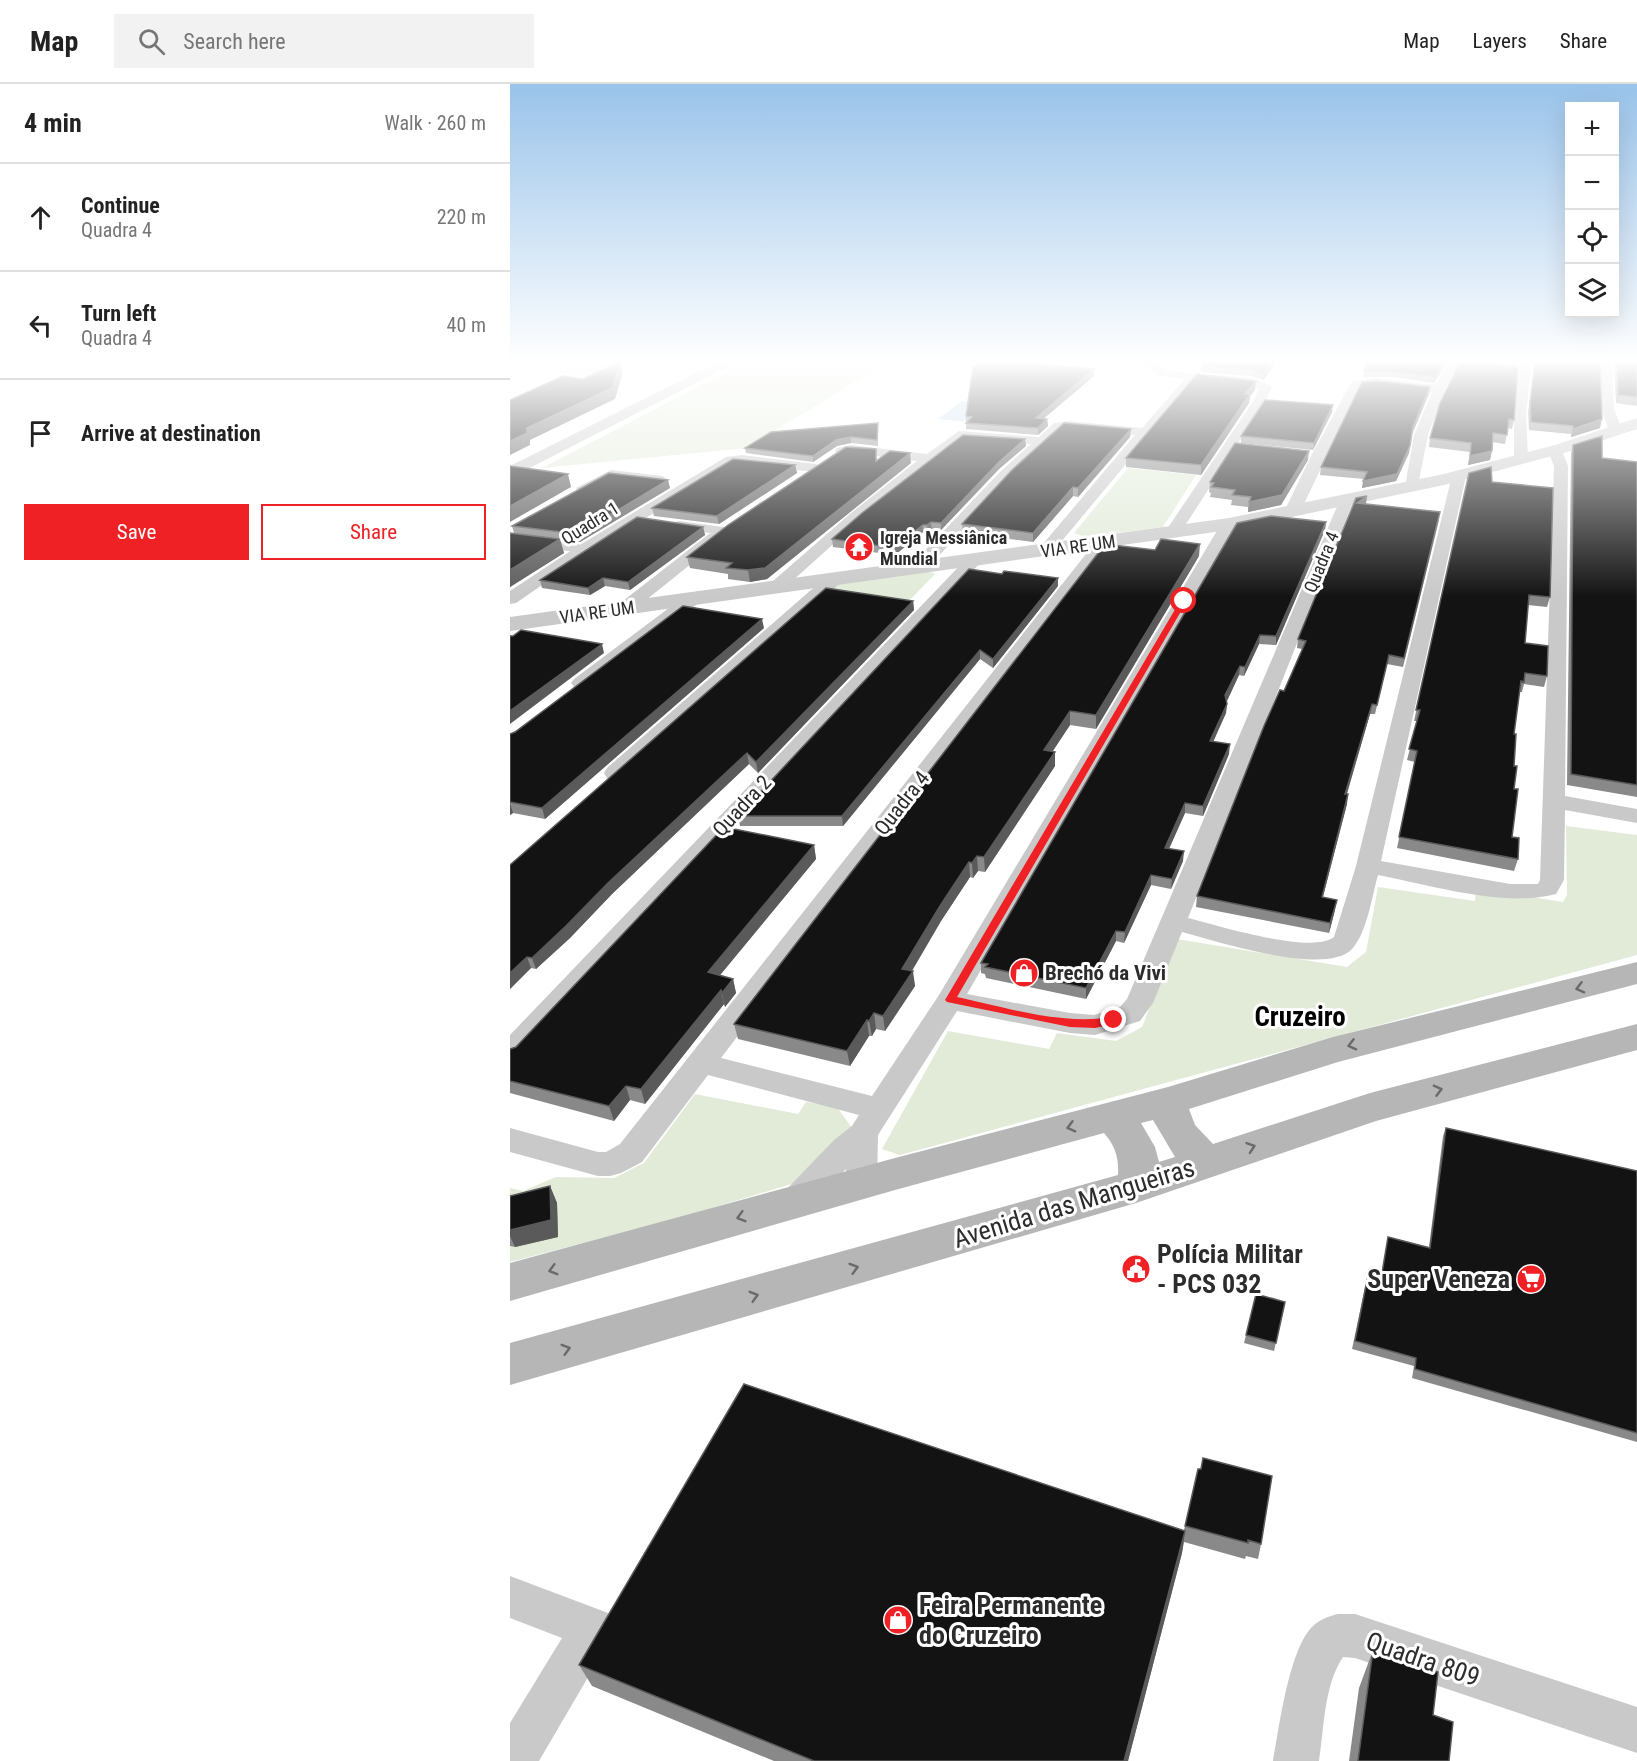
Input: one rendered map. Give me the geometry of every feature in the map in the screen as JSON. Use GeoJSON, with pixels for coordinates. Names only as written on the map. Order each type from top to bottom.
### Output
{"type":"FeatureCollection","features":[{"type":"Feature","properties":{"kind":"main road"},"geometry":{"type":"LineString","coordinates":[[510,1282],[861,1183],[1168,1101],[1333,1050],[1637,974]]}},
{"type":"Feature","properties":{"kind":"main road","name":"Avenida das Mangueiras"},"geometry":{"type":"LineString","coordinates":[[510,1364],[1136,1186],[1370,1108],[1637,1037]]}},
{"type":"Feature","properties":{"kind":"main road"},"geometry":{"type":"LineString","coordinates":[[1168,1101],[1170,1117],[1178,1134],[1189,1148],[1206,1162]]}},
{"type":"Feature","properties":{"kind":"main road"},"geometry":{"type":"LineString","coordinates":[[1112,1115],[1126,1131],[1137,1149],[1140,1171],[1136,1186]]}},
{"type":"Feature","properties":{"kind":"street"},"geometry":{"type":"LineString","coordinates":[[510,473],[575,440]]}},
{"type":"Feature","properties":{"kind":"street"},"geometry":{"type":"LineString","coordinates":[[774,588],[856,516],[952,440]]}},
{"type":"Feature","properties":{"kind":"street"},"geometry":{"type":"LineString","coordinates":[[1035,440],[1043,441]]}},
{"type":"Feature","properties":{"kind":"street"},"geometry":{"type":"LineString","coordinates":[[1046,550],[1139,440]]}},
{"type":"Feature","properties":{"kind":"street"},"geometry":{"type":"LineString","coordinates":[[1173,532],[1237,440]]}},
{"type":"Feature","properties":{"kind":"street"},"geometry":{"type":"LineString","coordinates":[[1293,512],[1313,455],[1321,440]]}},
{"type":"Feature","properties":{"kind":"street"},"geometry":{"type":"LineString","coordinates":[[1412,487],[1420,440]]}},
{"type":"Feature","properties":{"kind":"street"},"geometry":{"type":"LineString","coordinates":[[1521,440],[1521,459]]}},
{"type":"Feature","properties":{"kind":"street","name":"VIA RE UM"},"geometry":{"type":"LineString","coordinates":[[510,624],[1229,524],[1412,487],[1589,440]]}},
{"type":"Feature","properties":{"kind":"street"},"geometry":{"type":"LineString","coordinates":[[918,568],[1006,474],[1043,441]]}},
{"type":"Feature","properties":{"kind":"street","name":"Quadra 1"},"geometry":{"type":"LineString","coordinates":[[798,480],[842,451],[851,449],[928,458]]}},
{"type":"Feature","properties":{"kind":"street"},"geometry":{"type":"LineString","coordinates":[[1368,866],[1510,892],[1536,892],[1547,889],[1552,880],[1562,466],[1555,451]]}},
{"type":"Feature","properties":{"kind":"street","name":"Quadra 1"},"geometry":{"type":"LineString","coordinates":[[510,599],[584,549],[735,459],[825,462]]}},
{"type":"Feature","properties":{"kind":"street","name":"Quadra 1"},"geometry":{"type":"LineString","coordinates":[[569,496],[611,474],[693,483]]}},
{"type":"Feature","properties":{"kind":"street"},"geometry":{"type":"LineString","coordinates":[[1174,922],[1288,950],[1315,951],[1332,949],[1343,944],[1348,935],[1368,866],[1459,476]]}},
{"type":"Feature","properties":{"kind":"street","name":"Quadra 4"},"geometry":{"type":"LineString","coordinates":[[950,1000],[1070,1023],[1095,1024],[1130,1014],[1139,1003],[1346,502]]}},
{"type":"Feature","properties":{"kind":"street"},"geometry":{"type":"LineString","coordinates":[[633,519],[728,528]]}},
{"type":"Feature","properties":{"kind":"street"},"geometry":{"type":"LineString","coordinates":[[794,1203],[871,1122],[950,1000],[1229,524]]}},
{"type":"Feature","properties":{"kind":"street"},"geometry":{"type":"LineString","coordinates":[[625,608],[728,528]]}},
{"type":"Feature","properties":{"kind":"street"},"geometry":{"type":"LineString","coordinates":[[510,540],[584,549]]}},
{"type":"Feature","properties":{"kind":"street","name":"Quadra 4"},"geometry":{"type":"LineString","coordinates":[[510,1140],[598,1164],[610,1164],[631,1153],[1103,543]]}},
{"type":"Feature","properties":{"kind":"street","name":"Quadra 2"},"geometry":{"type":"LineString","coordinates":[[510,1053],[974,560]]}},
{"type":"Feature","properties":{"kind":"street"},"geometry":{"type":"LineString","coordinates":[[603,784],[833,580]]}},
{"type":"Feature","properties":{"kind":"street"},"geometry":{"type":"LineString","coordinates":[[567,694],[691,600]]}},
{"type":"Feature","properties":{"kind":"street"},"geometry":{"type":"LineString","coordinates":[[510,639],[537,621]]}},
{"type":"Feature","properties":{"kind":"street"},"geometry":{"type":"LineString","coordinates":[[1553,801],[1637,816]]}},
{"type":"Feature","properties":{"kind":"street"},"geometry":{"type":"LineString","coordinates":[[701,1063],[871,1122]]}},
{"type":"Feature","properties":{"kind":"street"},"geometry":{"type":"LineString","coordinates":[[861,1183],[871,1122]]}},
{"type":"Feature","properties":{"kind":"street"},"geometry":{"type":"LineString","coordinates":[[510,1597],[593,1628],[513,1761]]}},
{"type":"Feature","properties":{"kind":"street","name":"Quadra 809"},"geometry":{"type":"LineString","coordinates":[[1296,1761],[1315,1661],[1324,1644],[1335,1636],[1355,1636],[1637,1731]]}},
{"type":"Feature","properties":{"kind":"green space"},"geometry":{"type":"Polygon","coordinates":[[[595,440],[759,440],[746,448],[542,468],[595,440]]]}},
{"type":"Feature","properties":{"kind":"green space"},"geometry":{"type":"Polygon","coordinates":[[[1128,468],[1196,475],[1163,527],[1086,537],[1074,533],[1128,468]]]}},
{"type":"Feature","properties":{"kind":"green space"},"geometry":{"type":"Polygon","coordinates":[[[926,570],[935,574],[903,607],[822,594],[835,583],[926,570]]]}},
{"type":"Feature","properties":{"kind":"green space"},"geometry":{"type":"Polygon","coordinates":[[[1566,826],[1637,835],[1637,955],[900,1155],[882,1149],[948,1031],[1049,1049],[1057,1033],[1116,1041],[1142,1027],[1177,939],[1347,967],[1366,952],[1378,887],[1475,901],[1476,888],[1563,902],[1567,895],[1566,826]]]}},
{"type":"Feature","properties":{"kind":"green space"},"geometry":{"type":"Polygon","coordinates":[[[695,1094],[798,1114],[806,1102],[837,1107],[852,1128],[805,1180],[679,1218],[510,1262],[510,1188],[523,1191],[556,1177],[614,1178],[644,1163],[695,1094]]]}},
{"type":"Feature","properties":{"kind":"building"},"geometry":{"type":"Polygon","coordinates":[[[758,440],[836,440],[813,456],[745,448],[758,440]]]}},
{"type":"Feature","properties":{"kind":"building"},"geometry":{"type":"Polygon","coordinates":[[[956,440],[1024,440],[999,462],[941,523],[931,522],[923,525],[894,548],[832,539],[956,440]]]}},
{"type":"Feature","properties":{"kind":"building"},"geometry":{"type":"Polygon","coordinates":[[[1045,440],[1121,440],[1078,488],[1073,487],[1033,533],[962,524],[1012,470],[1045,440]]]}},
{"type":"Feature","properties":{"kind":"building"},"geometry":{"type":"Polygon","coordinates":[[[1141,440],[1218,440],[1201,465],[1126,458],[1141,440]]]}},
{"type":"Feature","properties":{"kind":"building"},"geometry":{"type":"Polygon","coordinates":[[[1285,440],[1315,440],[1314,443],[1285,440]]]}},
{"type":"Feature","properties":{"kind":"building"},"geometry":{"type":"Polygon","coordinates":[[[1334,440],[1411,440],[1397,474],[1363,481],[1367,472],[1321,467],[1334,440]]]}},
{"type":"Feature","properties":{"kind":"building"},"geometry":{"type":"Polygon","coordinates":[[[1449,440],[1493,440],[1492,451],[1470,456],[1471,443],[1449,440]]]}},
{"type":"Feature","properties":{"kind":"building"},"geometry":{"type":"Polygon","coordinates":[[[1588,440],[1602,440],[1602,458],[1637,462],[1637,785],[1571,774],[1573,445],[1588,440]]]}},
{"type":"Feature","properties":{"kind":"building"},"geometry":{"type":"Polygon","coordinates":[[[1235,443],[1309,451],[1282,495],[1249,502],[1251,497],[1232,495],[1235,490],[1211,487],[1214,483],[1210,482],[1235,443]]]}},
{"type":"Feature","properties":{"kind":"building"},"geometry":{"type":"Polygon","coordinates":[[[846,447],[876,449],[876,461],[890,451],[910,453],[765,568],[748,570],[726,568],[732,563],[687,557],[728,525],[846,447]]]}},
{"type":"Feature","properties":{"kind":"building"},"geometry":{"type":"Polygon","coordinates":[[[733,459],[795,465],[717,516],[652,508],[733,459]]]}},
{"type":"Feature","properties":{"kind":"building"},"geometry":{"type":"Polygon","coordinates":[[[510,466],[568,474],[510,506],[510,466]]]}},
{"type":"Feature","properties":{"kind":"building"},"geometry":{"type":"Polygon","coordinates":[[[1491,467],[1492,482],[1553,488],[1550,597],[1529,595],[1525,643],[1548,646],[1547,676],[1525,673],[1524,682],[1521,681],[1514,734],[1516,734],[1514,766],[1517,766],[1514,789],[1518,789],[1512,837],[1519,838],[1518,859],[1399,837],[1417,751],[1409,749],[1420,710],[1416,710],[1469,473],[1491,467]]]}},
{"type":"Feature","properties":{"kind":"building"},"geometry":{"type":"Polygon","coordinates":[[[609,473],[668,480],[578,534],[512,526],[609,473]]]}},
{"type":"Feature","properties":{"kind":"building"},"geometry":{"type":"Polygon","coordinates":[[[1367,496],[1357,503],[1440,512],[1404,658],[1389,655],[1377,705],[1372,704],[1345,794],[1348,794],[1322,897],[1337,900],[1330,923],[1197,896],[1264,726],[1280,690],[1284,691],[1306,641],[1298,639],[1356,498],[1367,496]]]}},
{"type":"Feature","properties":{"kind":"building"},"geometry":{"type":"Polygon","coordinates":[[[1271,516],[1326,522],[1276,636],[1260,635],[1245,667],[1240,666],[1225,695],[1227,704],[1210,741],[1230,744],[1203,806],[1185,803],[1165,848],[1184,851],[1172,879],[1151,875],[1125,932],[1116,931],[1086,988],[985,967],[988,964],[981,963],[1237,523],[1271,516]]]}},
{"type":"Feature","properties":{"kind":"building"},"geometry":{"type":"Polygon","coordinates":[[[637,517],[703,527],[628,582],[603,578],[588,588],[540,580],[637,517]]]}},
{"type":"Feature","properties":{"kind":"building"},"geometry":{"type":"Polygon","coordinates":[[[510,533],[560,539],[510,570],[510,533]]]}},
{"type":"Feature","properties":{"kind":"building"},"geometry":{"type":"Polygon","coordinates":[[[1161,539],[1200,544],[1096,715],[1070,711],[1044,750],[1055,752],[984,857],[977,856],[972,863],[969,862],[940,906],[902,969],[913,971],[883,1016],[874,1013],[847,1051],[734,1024],[1105,544],[1155,550],[1161,539]]]}},
{"type":"Feature","properties":{"kind":"building"},"geometry":{"type":"Polygon","coordinates":[[[969,569],[1058,578],[993,659],[980,650],[842,816],[738,816],[969,569]]]}},
{"type":"Feature","properties":{"kind":"building"},"geometry":{"type":"Polygon","coordinates":[[[826,588],[913,601],[756,762],[747,753],[608,883],[532,958],[527,957],[510,973],[510,865],[826,588]]]}},
{"type":"Feature","properties":{"kind":"building"},"geometry":{"type":"Polygon","coordinates":[[[683,606],[762,619],[542,808],[510,802],[510,734],[683,606]]]}},
{"type":"Feature","properties":{"kind":"building"},"geometry":{"type":"Polygon","coordinates":[[[521,630],[602,644],[510,711],[510,636],[521,630]]]}},
{"type":"Feature","properties":{"kind":"building"},"geometry":{"type":"Polygon","coordinates":[[[724,827],[814,845],[708,972],[733,979],[722,993],[721,990],[641,1089],[626,1086],[609,1106],[510,1081],[510,1049],[516,1047],[724,827]]]}},
{"type":"Feature","properties":{"kind":"building","name":"Super Veneza"},"geometry":{"type":"Polygon","coordinates":[[[1446,1128],[1637,1171],[1637,1433],[1415,1369],[1416,1358],[1355,1341],[1369,1270],[1382,1273],[1388,1237],[1430,1248],[1446,1128]]]}},
{"type":"Feature","properties":{"kind":"building"},"geometry":{"type":"Polygon","coordinates":[[[550,1186],[551,1220],[510,1230],[510,1196],[550,1186]]]}},
{"type":"Feature","properties":{"kind":"building"},"geometry":{"type":"Polygon","coordinates":[[[1256,1294],[1285,1302],[1276,1343],[1246,1335],[1256,1294]]]}},
{"type":"Feature","properties":{"kind":"building","name":"Feira Permanente do Cruzeiro"},"geometry":{"type":"Polygon","coordinates":[[[744,1384],[1185,1531],[1124,1761],[814,1761],[579,1665],[744,1384]]]}},
{"type":"Feature","properties":{"kind":"building"},"geometry":{"type":"Polygon","coordinates":[[[1203,1458],[1272,1476],[1261,1544],[1248,1540],[1248,1543],[1185,1526],[1198,1469],[1201,1469],[1203,1458]]]}},
{"type":"Feature","properties":{"kind":"building"},"geometry":{"type":"Polygon","coordinates":[[[1373,1650],[1438,1672],[1433,1715],[1453,1722],[1449,1761],[1358,1761],[1373,1650]]]}},
{"type":"Feature","properties":{"kind":"place","name":"Igreja Messiânica Mundial"},"geometry":{"type":"Point","coordinates":[859,547]}},
{"type":"Feature","properties":{"kind":"place","name":"Brechó da Vivi"},"geometry":{"type":"Point","coordinates":[1024,973]}},
{"type":"Feature","properties":{"kind":"place","name":"Polícia Militar - PCS 032"},"geometry":{"type":"Point","coordinates":[1136,1269]}},
{"type":"Feature","properties":{"kind":"place","name":"Super Veneza"},"geometry":{"type":"Point","coordinates":[1531,1279]}},
{"type":"Feature","properties":{"kind":"place","name":"Feira Permanente do Cruzeiro"},"geometry":{"type":"Point","coordinates":[898,1620]}},
{"type":"Feature","properties":{"kind":"district","name":"Cruzeiro"},"geometry":{"type":"Point","coordinates":[1300,1017]}},
{"type":"Feature","properties":{"kind":"route"},"geometry":{"type":"LineString","coordinates":[[1114,1020],[1095,1024],[1070,1023],[950,1000],[1184,601]]}}]}
